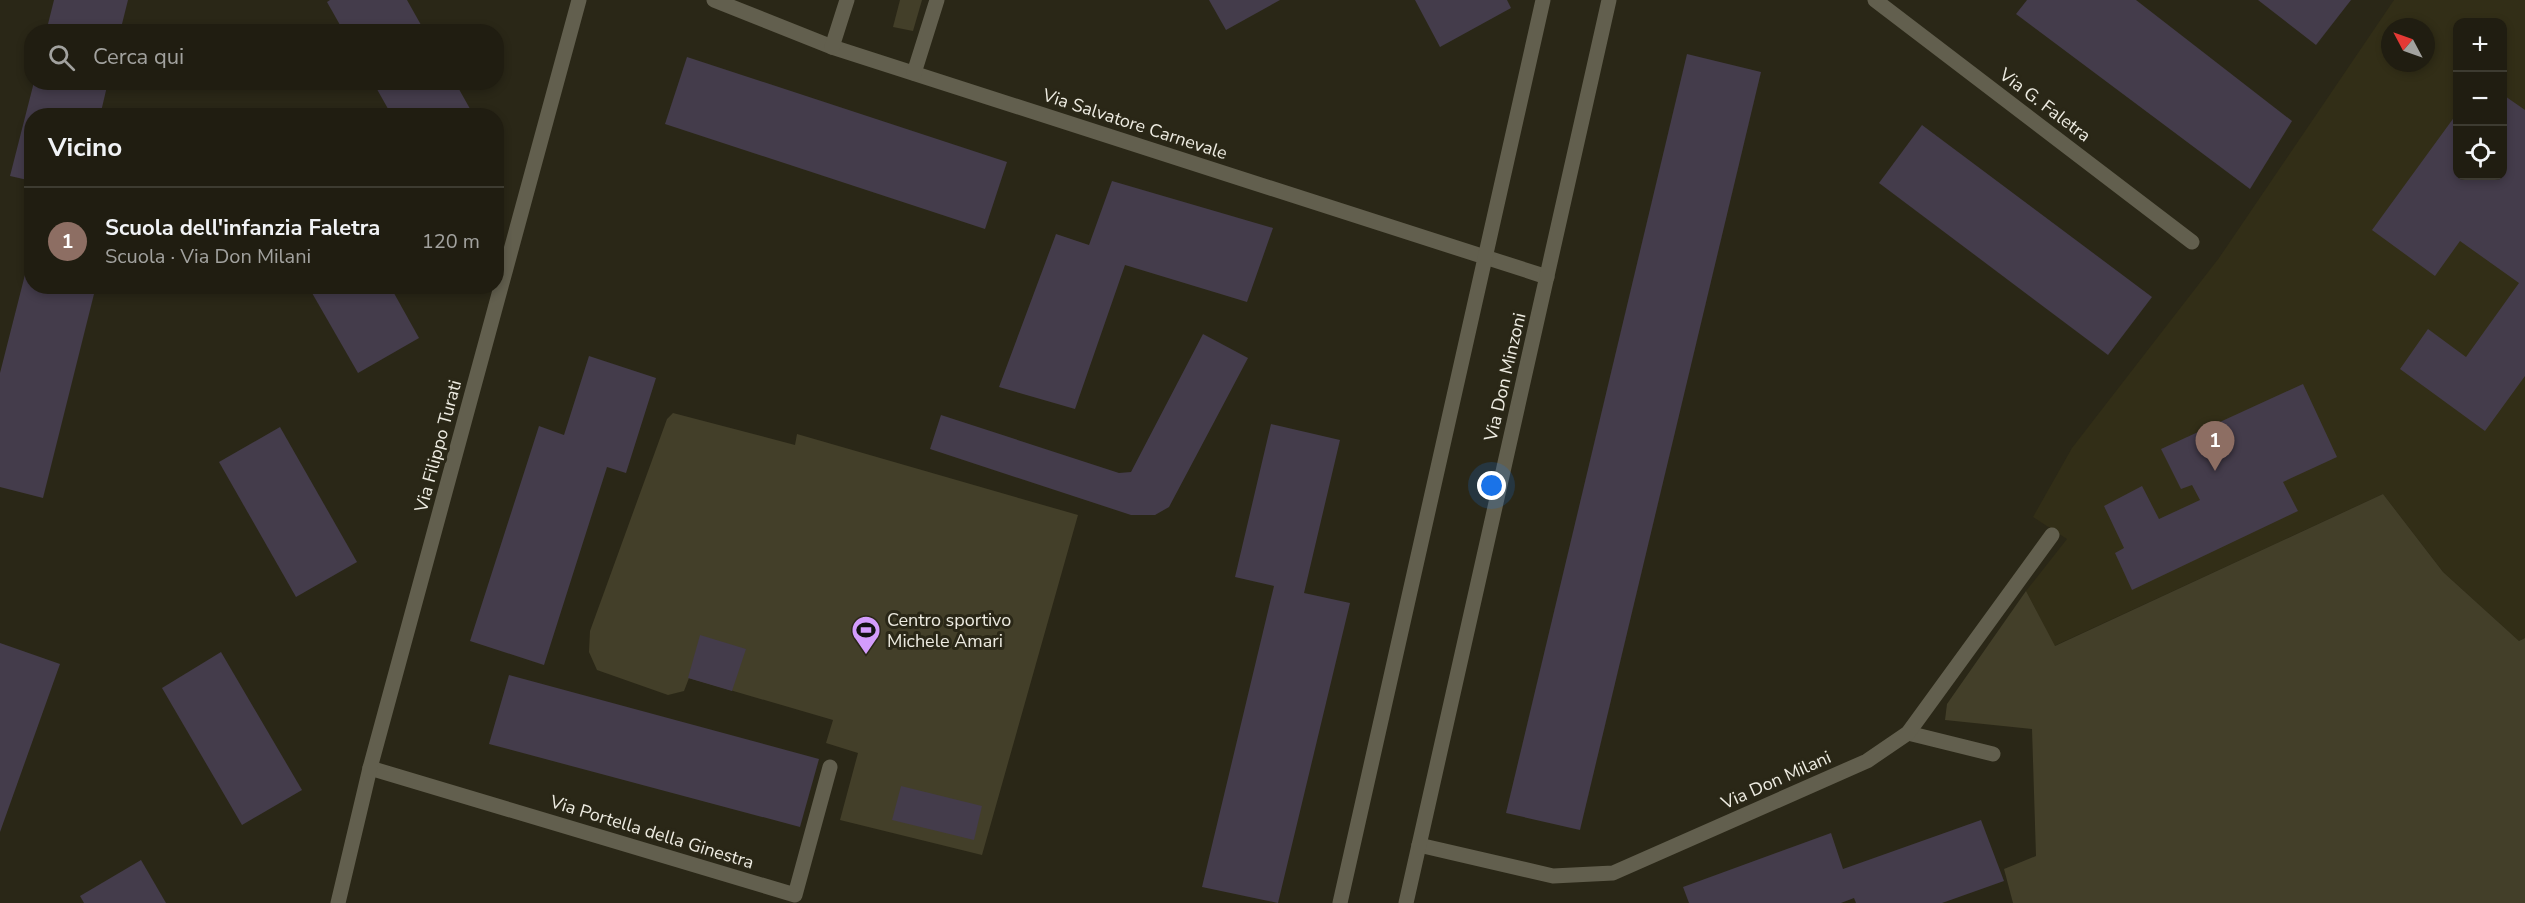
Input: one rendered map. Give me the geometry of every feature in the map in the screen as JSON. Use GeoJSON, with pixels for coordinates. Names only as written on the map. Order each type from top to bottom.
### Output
{"type":"FeatureCollection","features":[{"type":"Feature","properties":{"kind":"street","name":"Via Filippo Turati"},"geometry":{"type":"LineString","coordinates":[[504,276],[579,0]]}},
{"type":"Feature","properties":{"kind":"street","name":"Via Salvatore Carnevale"},"geometry":{"type":"LineString","coordinates":[[714,0],[832,46],[1547,277]]}},
{"type":"Feature","properties":{"kind":"street"},"geometry":{"type":"LineString","coordinates":[[832,46],[847,0]]}},
{"type":"Feature","properties":{"kind":"street"},"geometry":{"type":"LineString","coordinates":[[914,73],[937,0]]}},
{"type":"Feature","properties":{"kind":"street"},"geometry":{"type":"LineString","coordinates":[[1340,903],[1543,0]]}},
{"type":"Feature","properties":{"kind":"street","name":"Via Don Minzoni"},"geometry":{"type":"LineString","coordinates":[[1406,903],[1609,0]]}},
{"type":"Feature","properties":{"kind":"street","name":"Via G. Faletra"},"geometry":{"type":"LineString","coordinates":[[1875,0],[2192,242]]}},
{"type":"Feature","properties":{"kind":"street","name":"Via Filippo Turati"},"geometry":{"type":"LineString","coordinates":[[338,903],[370,768],[499,294]]}},
{"type":"Feature","properties":{"kind":"street","name":"Via Don Milani"},"geometry":{"type":"LineString","coordinates":[[1419,845],[1553,876],[1613,873],[1867,761],[1908,733],[2052,536]]}},
{"type":"Feature","properties":{"kind":"street"},"geometry":{"type":"LineString","coordinates":[[1908,733],[1994,754]]}},
{"type":"Feature","properties":{"kind":"street","name":"Via Portella della Ginestra"},"geometry":{"type":"LineString","coordinates":[[370,768],[795,895],[830,766]]}},
{"type":"Feature","properties":{"kind":"shaded area"},"geometry":{"type":"Polygon","coordinates":[[[900,0],[922,0],[913,31],[893,27],[900,0]]]}},
{"type":"Feature","properties":{"kind":"shaded area"},"geometry":{"type":"Polygon","coordinates":[[[2394,0],[2525,0],[2525,638],[2519,641],[2443,572],[2383,494],[2054,646],[2026,591],[2067,539],[2033,517],[2072,448],[2219,258],[2381,19],[2381,72],[2435,72],[2435,18],[2382,18],[2394,0]]]}},
{"type":"Feature","properties":{"kind":"shaded area","name":"Centro sportivo Michele Amari"},"geometry":{"type":"Polygon","coordinates":[[[673,413],[795,445],[797,434],[1078,515],[982,855],[840,820],[858,753],[826,743],[833,720],[689,678],[684,691],[668,695],[597,670],[589,652],[590,631],[667,419],[673,413]]]}},
{"type":"Feature","properties":{"kind":"shaded area"},"geometry":{"type":"Polygon","coordinates":[[[2383,494],[2443,572],[2519,641],[2525,638],[2525,903],[2013,903],[2004,869],[2036,856],[2032,729],[1945,720],[1947,704],[2026,591],[2055,646],[2383,494]]]}},
{"type":"Feature","properties":{"kind":"building"},"geometry":{"type":"Polygon","coordinates":[[[54,0],[128,0],[122,24],[48,24],[54,0]]]}},
{"type":"Feature","properties":{"kind":"building"},"geometry":{"type":"Polygon","coordinates":[[[330,0],[407,0],[420,24],[339,24],[327,2],[330,0]]]}},
{"type":"Feature","properties":{"kind":"building"},"geometry":{"type":"Polygon","coordinates":[[[1209,0],[1280,0],[1226,30],[1209,0]]]}},
{"type":"Feature","properties":{"kind":"building"},"geometry":{"type":"Polygon","coordinates":[[[1415,0],[1507,0],[1511,8],[1440,47],[1415,0]]]}},
{"type":"Feature","properties":{"kind":"building"},"geometry":{"type":"Polygon","coordinates":[[[2027,0],[2136,0],[2292,121],[2250,189],[2016,14],[2027,0]]]}},
{"type":"Feature","properties":{"kind":"building"},"geometry":{"type":"Polygon","coordinates":[[[2258,0],[2351,0],[2316,45],[2258,0]]]}},
{"type":"Feature","properties":{"kind":"building"},"geometry":{"type":"Polygon","coordinates":[[[1687,54],[1761,72],[1580,830],[1506,813],[1687,54]]]}},
{"type":"Feature","properties":{"kind":"building"},"geometry":{"type":"Polygon","coordinates":[[[687,57],[1007,162],[985,229],[665,124],[687,57]]]}},
{"type":"Feature","properties":{"kind":"building"},"geometry":{"type":"Polygon","coordinates":[[[32,90],[106,90],[102,108],[27,108],[32,90]]]}},
{"type":"Feature","properties":{"kind":"building"},"geometry":{"type":"Polygon","coordinates":[[[377,90],[459,90],[470,108],[388,108],[377,90]]]}},
{"type":"Feature","properties":{"kind":"building"},"geometry":{"type":"Polygon","coordinates":[[[2507,97],[2525,110],[2525,376],[2485,431],[2400,369],[2428,329],[2466,357],[2519,283],[2460,241],[2435,276],[2372,230],[2453,119],[2453,180],[2507,180],[2507,97]]]}},
{"type":"Feature","properties":{"kind":"building"},"geometry":{"type":"Polygon","coordinates":[[[24,121],[24,179],[10,176],[24,121]]]}},
{"type":"Feature","properties":{"kind":"building"},"geometry":{"type":"Polygon","coordinates":[[[1922,125],[2152,297],[2108,355],[1879,183],[1922,125]]]}},
{"type":"Feature","properties":{"kind":"building"},"geometry":{"type":"Polygon","coordinates":[[[1112,181],[1273,228],[1247,302],[1125,265],[1075,409],[999,387],[1056,234],[1089,245],[1112,181]]]}},
{"type":"Feature","properties":{"kind":"building"},"geometry":{"type":"Polygon","coordinates":[[[24,279],[24,294],[94,294],[43,498],[0,487],[0,373],[24,279]]]}},
{"type":"Feature","properties":{"kind":"building"},"geometry":{"type":"Polygon","coordinates":[[[313,294],[394,294],[419,338],[358,373],[313,294]]]}},
{"type":"Feature","properties":{"kind":"building"},"geometry":{"type":"Polygon","coordinates":[[[1203,334],[1248,358],[1169,507],[1155,515],[1131,515],[930,449],[941,415],[1119,473],[1131,472],[1203,334]]]}},
{"type":"Feature","properties":{"kind":"building"},"geometry":{"type":"Polygon","coordinates":[[[589,356],[656,378],[626,473],[607,467],[544,665],[470,641],[539,426],[564,435],[589,356]]]}},
{"type":"Feature","properties":{"kind":"building"},"geometry":{"type":"Polygon","coordinates":[[[2303,384],[2337,457],[2283,482],[2298,511],[2132,590],[2115,553],[2124,548],[2104,506],[2142,486],[2159,519],[2200,500],[2192,485],[2181,489],[2161,449],[2303,384]]]}},
{"type":"Feature","properties":{"kind":"building"},"geometry":{"type":"Polygon","coordinates":[[[1271,424],[1340,440],[1304,593],[1350,603],[1278,903],[1202,887],[1274,586],[1235,577],[1271,424]]]}},
{"type":"Feature","properties":{"kind":"building"},"geometry":{"type":"Polygon","coordinates":[[[280,427],[357,562],[296,597],[219,462],[280,427]]]}},
{"type":"Feature","properties":{"kind":"building"},"geometry":{"type":"Polygon","coordinates":[[[700,635],[746,649],[732,691],[688,678],[700,635]]]}},
{"type":"Feature","properties":{"kind":"building"},"geometry":{"type":"Polygon","coordinates":[[[0,643],[60,664],[0,832],[0,643]]]}},
{"type":"Feature","properties":{"kind":"building"},"geometry":{"type":"Polygon","coordinates":[[[221,652],[302,790],[242,825],[162,688],[221,652]]]}},
{"type":"Feature","properties":{"kind":"building"},"geometry":{"type":"Polygon","coordinates":[[[509,675],[819,759],[800,827],[489,744],[509,675]]]}},
{"type":"Feature","properties":{"kind":"building"},"geometry":{"type":"Polygon","coordinates":[[[901,786],[982,806],[974,840],[892,820],[901,786]]]}},
{"type":"Feature","properties":{"kind":"building"},"geometry":{"type":"Polygon","coordinates":[[[1981,820],[2004,881],[1942,903],[1856,903],[1854,898],[1841,903],[1689,903],[1683,887],[1831,833],[1843,869],[1981,820]]]}},
{"type":"Feature","properties":{"kind":"building"},"geometry":{"type":"Polygon","coordinates":[[[141,860],[166,903],[84,903],[80,896],[141,860]]]}},
{"type":"Feature","properties":{"kind":"place","name":"Scuola dell'infanzia Faletra"},"geometry":{"type":"Point","coordinates":[2215,471]}},
{"type":"Feature","properties":{"kind":"place","name":"Centro sportivo Michele Amari"},"geometry":{"type":"Point","coordinates":[866,656]}}]}
